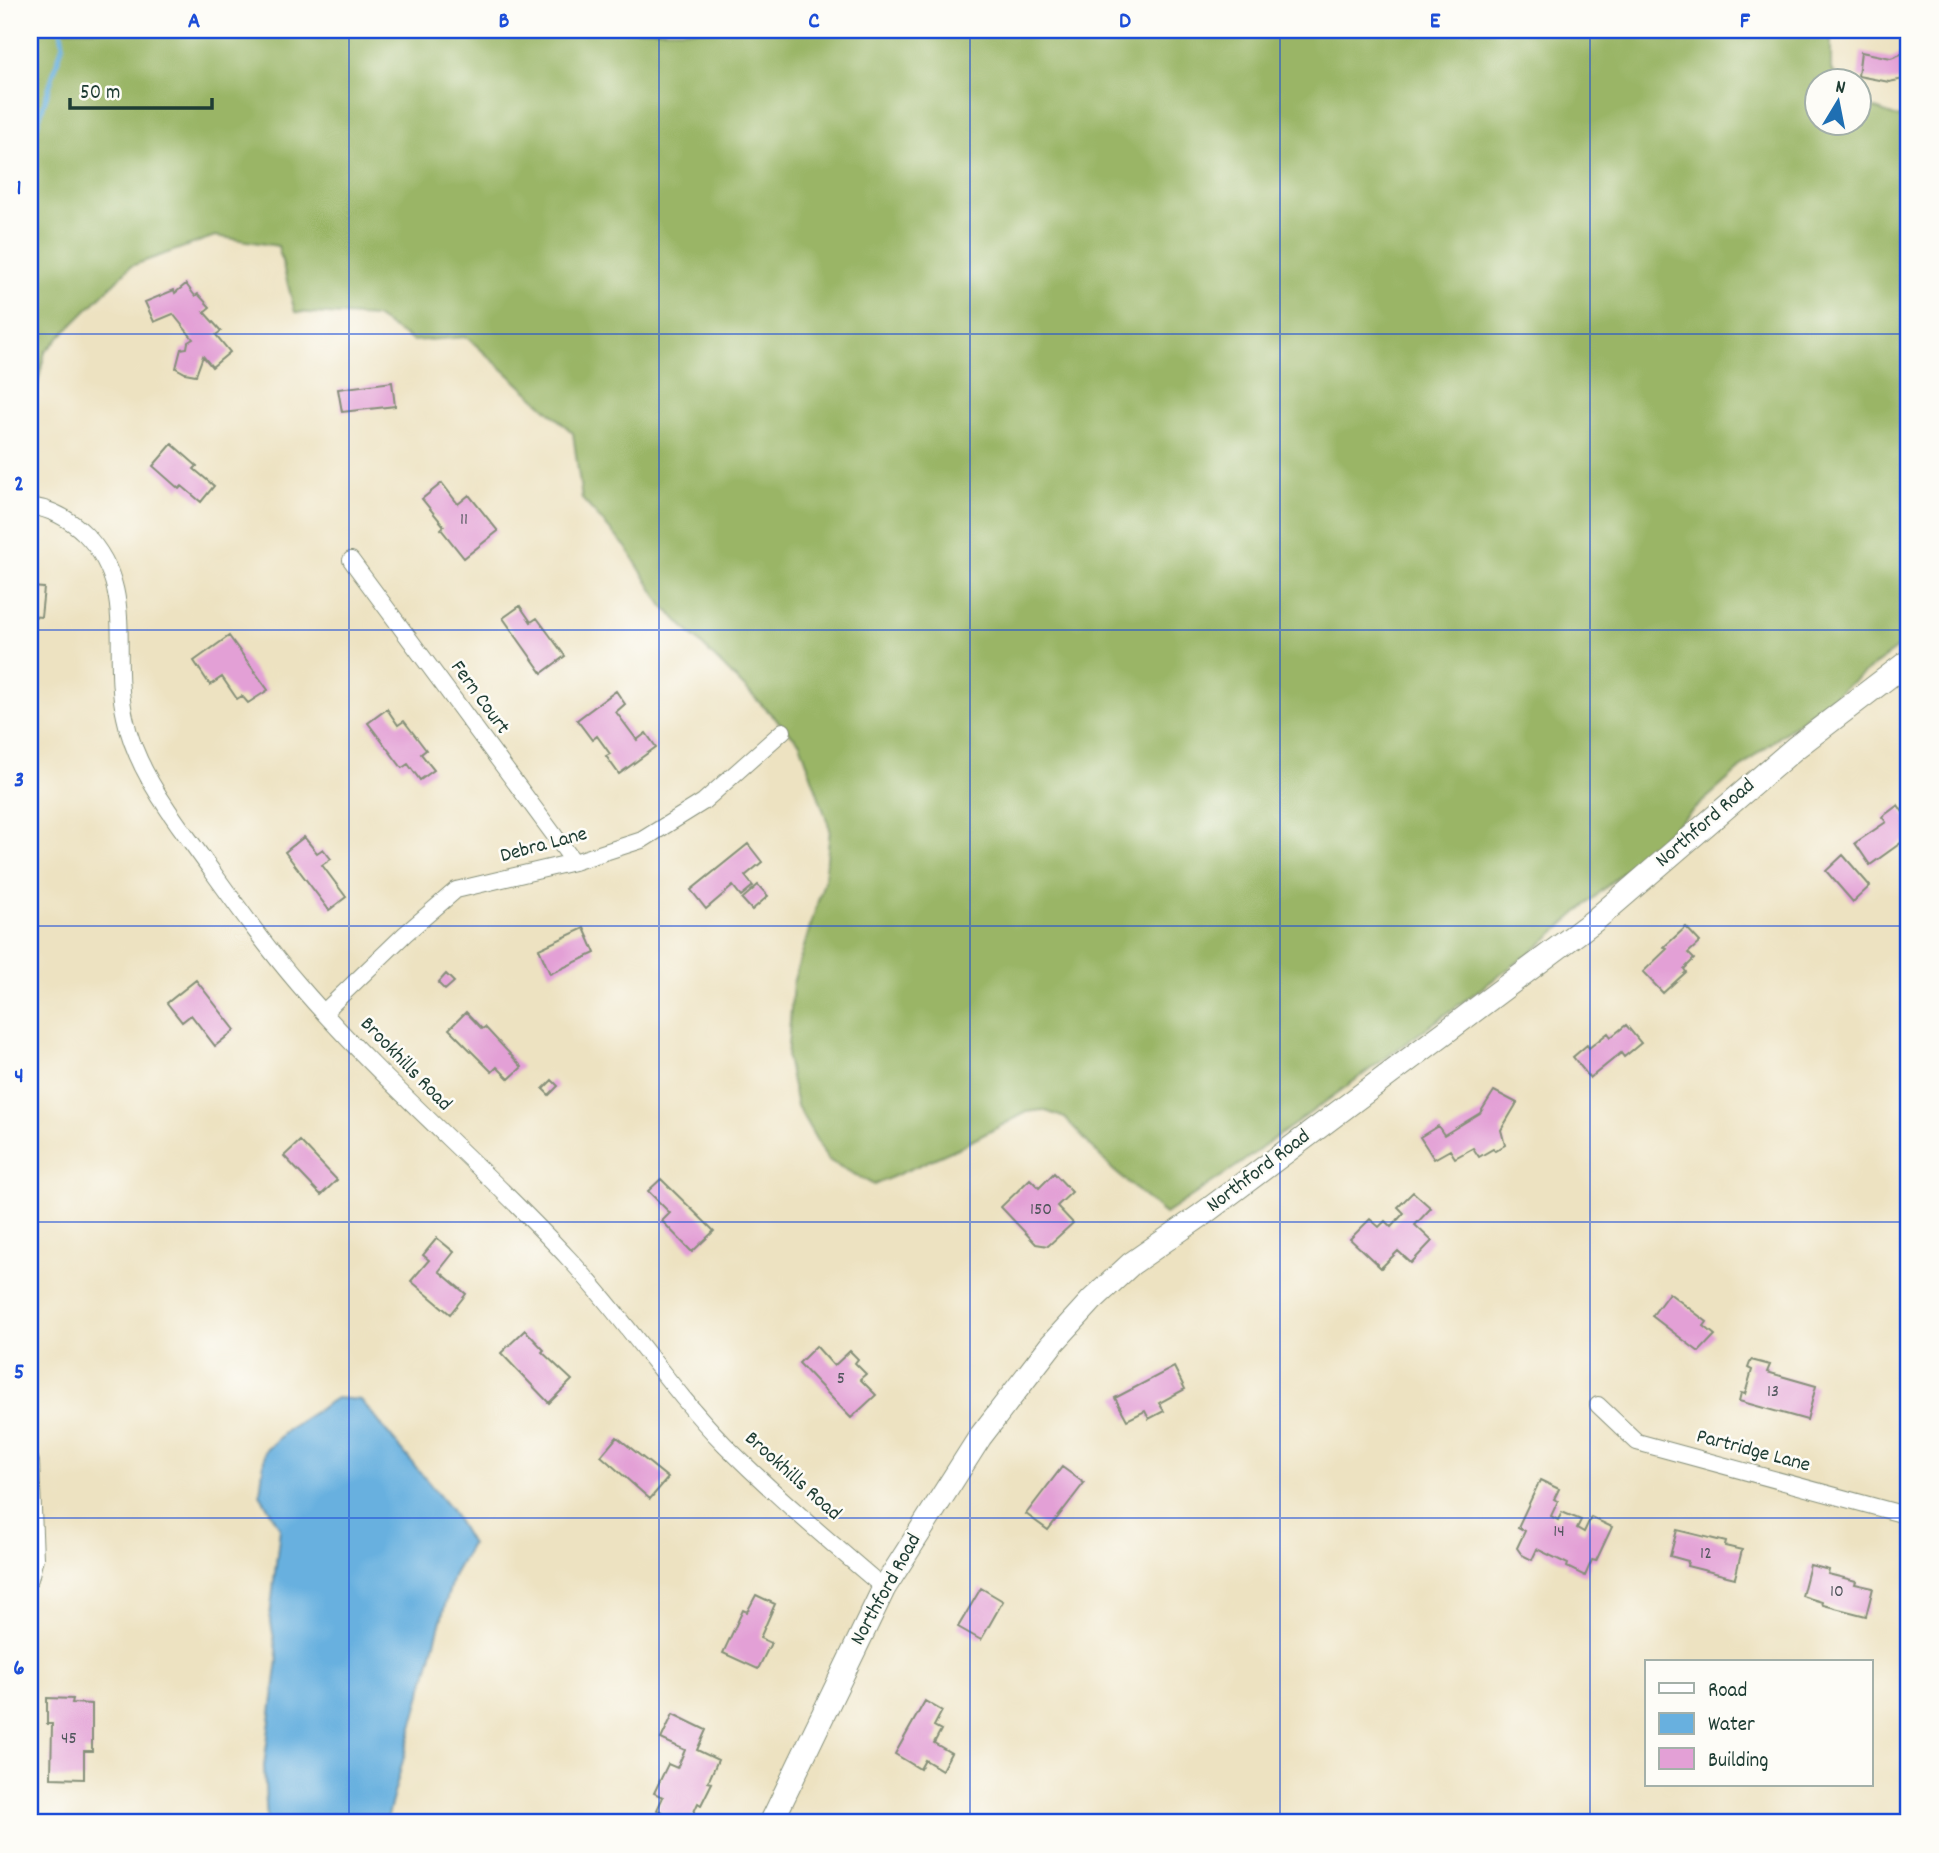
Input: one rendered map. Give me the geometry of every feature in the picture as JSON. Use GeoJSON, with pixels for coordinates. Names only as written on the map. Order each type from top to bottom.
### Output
{"type":"FeatureCollection","features":[{"type":"Feature","properties":{"kind":"street","name":"Brookhills Road"},"geometry":{"type":"LineString","coordinates":[[30,506],[43,508],[73,522],[97,546],[113,573],[120,605],[120,685],[125,718],[136,750],[177,824],[290,974],[446,1138],[570,1260],[723,1443],[884,1588]]}},
{"type":"Feature","properties":{"kind":"street","name":"Fern Court"},"geometry":{"type":"LineString","coordinates":[[351,560],[574,862]]}},
{"type":"Feature","properties":{"kind":"street","name":"Northford Road"},"geometry":{"type":"LineString","coordinates":[[771,1823],[884,1588],[980,1437],[1052,1345],[1092,1300],[1131,1264],[1200,1216],[1595,920],[1795,748],[1909,661]]}},
{"type":"Feature","properties":{"kind":"street","name":"Debra Lane"},"geometry":{"type":"LineString","coordinates":[[324,1012],[405,934],[456,890],[574,862],[642,840],[703,802],[783,731]]}},
{"type":"Feature","properties":{"kind":"street","name":"Partridge Lane"},"geometry":{"type":"LineString","coordinates":[[1598,1405],[1637,1442],[1909,1516]]}},
{"type":"Feature","properties":{"kind":"street"},"geometry":{"type":"LineString","coordinates":[[30,1579],[35,1558],[31,1461]]}},
{"type":"Feature","properties":{"kind":"green space"},"geometry":{"type":"Polygon","coordinates":[[[30,30],[1831,30],[1831,66],[1802,66],[1802,136],[1872,136],[1872,108],[1909,121],[1909,639],[1758,753],[1537,948],[1234,1168],[1165,1214],[1113,1170],[1065,1118],[1043,1110],[1027,1112],[958,1148],[874,1185],[828,1160],[797,1106],[787,1058],[793,983],[825,878],[830,829],[800,743],[662,605],[626,547],[582,499],[573,433],[467,337],[413,341],[375,317],[295,312],[278,246],[215,236],[131,266],[45,352],[30,417],[30,30]]]}},
{"type":"Feature","properties":{"kind":"water"},"geometry":{"type":"Polygon","coordinates":[[[336,1398],[361,1400],[451,1510],[471,1544],[453,1576],[386,1823],[267,1823],[264,1766],[278,1660],[270,1617],[280,1528],[260,1494],[265,1451],[287,1430],[336,1398]]]}},
{"type":"Feature","properties":{"kind":"building"},"geometry":{"type":"Polygon","coordinates":[[[1909,51],[1909,78],[1889,82],[1872,79],[1872,66],[1859,66],[1861,52],[1891,58],[1909,51]]]}},
{"type":"Feature","properties":{"kind":"building"},"geometry":{"type":"Polygon","coordinates":[[[186,284],[195,296],[198,294],[210,307],[204,312],[221,331],[216,335],[230,352],[212,367],[203,356],[196,375],[176,368],[181,349],[187,348],[188,342],[193,339],[173,314],[154,322],[145,302],[174,290],[175,293],[186,284]]]}},
{"type":"Feature","properties":{"kind":"building"},"geometry":{"type":"Polygon","coordinates":[[[392,382],[395,406],[342,412],[338,389],[392,382]]]}},
{"type":"Feature","properties":{"kind":"building"},"geometry":{"type":"Polygon","coordinates":[[[172,444],[197,466],[194,469],[214,486],[201,502],[182,486],[179,489],[153,466],[172,444]]]}},
{"type":"Feature","properties":{"kind":"building"},"geometry":{"type":"Polygon","coordinates":[[[442,483],[458,504],[469,495],[498,531],[464,558],[441,529],[444,526],[422,499],[442,483]]]}},
{"type":"Feature","properties":{"kind":"building"},"geometry":{"type":"Polygon","coordinates":[[[30,587],[44,588],[41,617],[30,616],[30,587]]]}},
{"type":"Feature","properties":{"kind":"building"},"geometry":{"type":"Polygon","coordinates":[[[520,606],[531,622],[537,618],[565,656],[542,673],[503,618],[520,606]]]}},
{"type":"Feature","properties":{"kind":"building"},"geometry":{"type":"Polygon","coordinates":[[[229,636],[268,690],[248,703],[242,696],[237,699],[222,677],[210,685],[194,661],[229,636]]]}},
{"type":"Feature","properties":{"kind":"building"},"geometry":{"type":"Polygon","coordinates":[[[616,691],[625,704],[616,712],[637,740],[646,733],[656,747],[619,774],[606,756],[610,754],[597,736],[592,740],[577,720],[616,691]]]}},
{"type":"Feature","properties":{"kind":"building"},"geometry":{"type":"Polygon","coordinates":[[[387,709],[398,725],[404,721],[426,750],[421,754],[434,770],[420,780],[408,764],[402,768],[368,723],[387,709]]]}},
{"type":"Feature","properties":{"kind":"building"},"geometry":{"type":"Polygon","coordinates":[[[1898,805],[1909,821],[1909,837],[1870,865],[1855,843],[1886,822],[1882,817],[1898,805]]]}},
{"type":"Feature","properties":{"kind":"building"},"geometry":{"type":"Polygon","coordinates":[[[304,837],[317,853],[323,849],[331,859],[322,865],[346,897],[329,910],[285,852],[304,837]]]}},
{"type":"Feature","properties":{"kind":"building"},"geometry":{"type":"Polygon","coordinates":[[[748,844],[762,862],[745,876],[753,886],[741,896],[733,886],[706,909],[691,890],[748,844]]]}},
{"type":"Feature","properties":{"kind":"building"},"geometry":{"type":"Polygon","coordinates":[[[1843,855],[1870,886],[1853,902],[1826,871],[1843,855]]]}},
{"type":"Feature","properties":{"kind":"building"},"geometry":{"type":"Polygon","coordinates":[[[758,885],[768,896],[752,910],[742,899],[758,885]]]}},
{"type":"Feature","properties":{"kind":"building"},"geometry":{"type":"Polygon","coordinates":[[[1686,927],[1700,942],[1688,953],[1694,959],[1684,969],[1686,972],[1663,993],[1643,972],[1686,927]]]}},
{"type":"Feature","properties":{"kind":"building"},"geometry":{"type":"Polygon","coordinates":[[[584,928],[595,953],[550,974],[539,949],[584,928]]]}},
{"type":"Feature","properties":{"kind":"building"},"geometry":{"type":"Polygon","coordinates":[[[446,974],[454,982],[445,990],[438,983],[446,974]]]}},
{"type":"Feature","properties":{"kind":"building"},"geometry":{"type":"Polygon","coordinates":[[[196,980],[235,1030],[215,1046],[191,1015],[182,1022],[167,1003],[196,980]]]}},
{"type":"Feature","properties":{"kind":"building"},"geometry":{"type":"Polygon","coordinates":[[[466,1012],[482,1029],[485,1027],[522,1067],[509,1079],[497,1067],[492,1072],[449,1029],[466,1012]]]}},
{"type":"Feature","properties":{"kind":"building"},"geometry":{"type":"Polygon","coordinates":[[[1626,1025],[1641,1043],[1624,1057],[1621,1053],[1590,1078],[1573,1057],[1587,1045],[1589,1048],[1608,1033],[1611,1037],[1626,1025]]]}},
{"type":"Feature","properties":{"kind":"building"},"geometry":{"type":"Polygon","coordinates":[[[552,1080],[558,1086],[549,1095],[543,1089],[552,1080]]]}},
{"type":"Feature","properties":{"kind":"building"},"geometry":{"type":"Polygon","coordinates":[[[1494,1091],[1517,1103],[1501,1130],[1505,1145],[1479,1157],[1473,1148],[1455,1158],[1450,1150],[1434,1159],[1420,1137],[1438,1126],[1444,1135],[1480,1113],[1494,1091]]]}},
{"type":"Feature","properties":{"kind":"building"},"geometry":{"type":"Polygon","coordinates":[[[300,1141],[337,1180],[321,1195],[284,1156],[300,1141]]]}},
{"type":"Feature","properties":{"kind":"building"},"geometry":{"type":"Polygon","coordinates":[[[1054,1173],[1072,1192],[1057,1206],[1073,1223],[1048,1246],[1036,1244],[1001,1207],[1030,1179],[1039,1188],[1054,1173]]]}},
{"type":"Feature","properties":{"kind":"building"},"geometry":{"type":"Polygon","coordinates":[[[661,1179],[714,1231],[692,1252],[662,1221],[670,1213],[648,1191],[661,1179]]]}},
{"type":"Feature","properties":{"kind":"building"},"geometry":{"type":"Polygon","coordinates":[[[1413,1192],[1431,1208],[1415,1225],[1432,1241],[1411,1263],[1398,1251],[1381,1268],[1350,1239],[1370,1219],[1379,1227],[1385,1221],[1391,1227],[1404,1213],[1398,1207],[1413,1192]]]}},
{"type":"Feature","properties":{"kind":"building"},"geometry":{"type":"Polygon","coordinates":[[[437,1238],[454,1252],[439,1271],[466,1294],[450,1314],[411,1281],[429,1260],[423,1255],[437,1238]]]}},
{"type":"Feature","properties":{"kind":"building"},"geometry":{"type":"Polygon","coordinates":[[[1669,1293],[1707,1322],[1704,1326],[1715,1335],[1699,1352],[1652,1316],[1669,1293]]]}},
{"type":"Feature","properties":{"kind":"building"},"geometry":{"type":"Polygon","coordinates":[[[525,1330],[544,1350],[542,1352],[572,1380],[549,1403],[501,1353],[525,1330]]]}},
{"type":"Feature","properties":{"kind":"building"},"geometry":{"type":"Polygon","coordinates":[[[816,1346],[834,1366],[850,1351],[858,1359],[855,1363],[866,1374],[860,1379],[876,1395],[851,1418],[799,1363],[816,1346]]]}},
{"type":"Feature","properties":{"kind":"building"},"geometry":{"type":"Polygon","coordinates":[[[1751,1360],[1770,1365],[1767,1372],[1816,1386],[1807,1420],[1739,1401],[1741,1393],[1745,1394],[1752,1370],[1748,1368],[1751,1360]]]}},
{"type":"Feature","properties":{"kind":"building"},"geometry":{"type":"Polygon","coordinates":[[[1174,1367],[1185,1389],[1159,1403],[1164,1411],[1149,1419],[1145,1411],[1127,1420],[1115,1398],[1174,1367]]]}},
{"type":"Feature","properties":{"kind":"building"},"geometry":{"type":"Polygon","coordinates":[[[617,1437],[668,1478],[650,1499],[601,1456],[617,1437]]]}},
{"type":"Feature","properties":{"kind":"building"},"geometry":{"type":"Polygon","coordinates":[[[1062,1467],[1084,1483],[1048,1530],[1026,1514],[1062,1467]]]}},
{"type":"Feature","properties":{"kind":"building"},"geometry":{"type":"Polygon","coordinates":[[[1540,1480],[1559,1489],[1554,1499],[1558,1501],[1551,1516],[1558,1520],[1562,1512],[1581,1520],[1577,1528],[1584,1532],[1591,1517],[1612,1527],[1596,1561],[1592,1560],[1585,1576],[1567,1567],[1568,1564],[1537,1549],[1532,1560],[1522,1555],[1517,1548],[1525,1531],[1518,1527],[1540,1480]]]}},
{"type":"Feature","properties":{"kind":"building"},"geometry":{"type":"Polygon","coordinates":[[[1677,1530],[1726,1542],[1725,1546],[1742,1550],[1735,1578],[1687,1566],[1688,1561],[1670,1556],[1677,1530]]]}},
{"type":"Feature","properties":{"kind":"building"},"geometry":{"type":"Polygon","coordinates":[[[1810,1565],[1829,1570],[1828,1574],[1856,1581],[1855,1584],[1873,1588],[1866,1616],[1823,1605],[1822,1602],[1802,1596],[1810,1565]]]}},
{"type":"Feature","properties":{"kind":"building"},"geometry":{"type":"Polygon","coordinates":[[[981,1588],[1003,1601],[981,1640],[958,1627],[981,1588]]]}},
{"type":"Feature","properties":{"kind":"building"},"geometry":{"type":"Polygon","coordinates":[[[756,1595],[775,1604],[760,1638],[771,1643],[758,1669],[723,1653],[743,1610],[747,1612],[756,1595]]]}},
{"type":"Feature","properties":{"kind":"building"},"geometry":{"type":"Polygon","coordinates":[[[47,1698],[73,1699],[72,1703],[92,1704],[92,1751],[84,1751],[84,1779],[51,1778],[52,1724],[47,1724],[47,1698]]]}},
{"type":"Feature","properties":{"kind":"building"},"geometry":{"type":"Polygon","coordinates":[[[925,1701],[942,1711],[934,1726],[941,1730],[934,1743],[951,1753],[942,1770],[925,1760],[920,1769],[895,1754],[925,1701]]]}},
{"type":"Feature","properties":{"kind":"building"},"geometry":{"type":"Polygon","coordinates":[[[673,1714],[706,1730],[697,1750],[718,1760],[708,1782],[712,1783],[701,1805],[698,1803],[689,1823],[657,1810],[663,1797],[654,1793],[668,1764],[677,1768],[685,1750],[661,1739],[673,1714]]]}},
{"type":"Feature","properties":{"kind":"waterway"},"geometry":{"type":"LineString","coordinates":[[30,147],[63,44],[61,30]]}}]}
